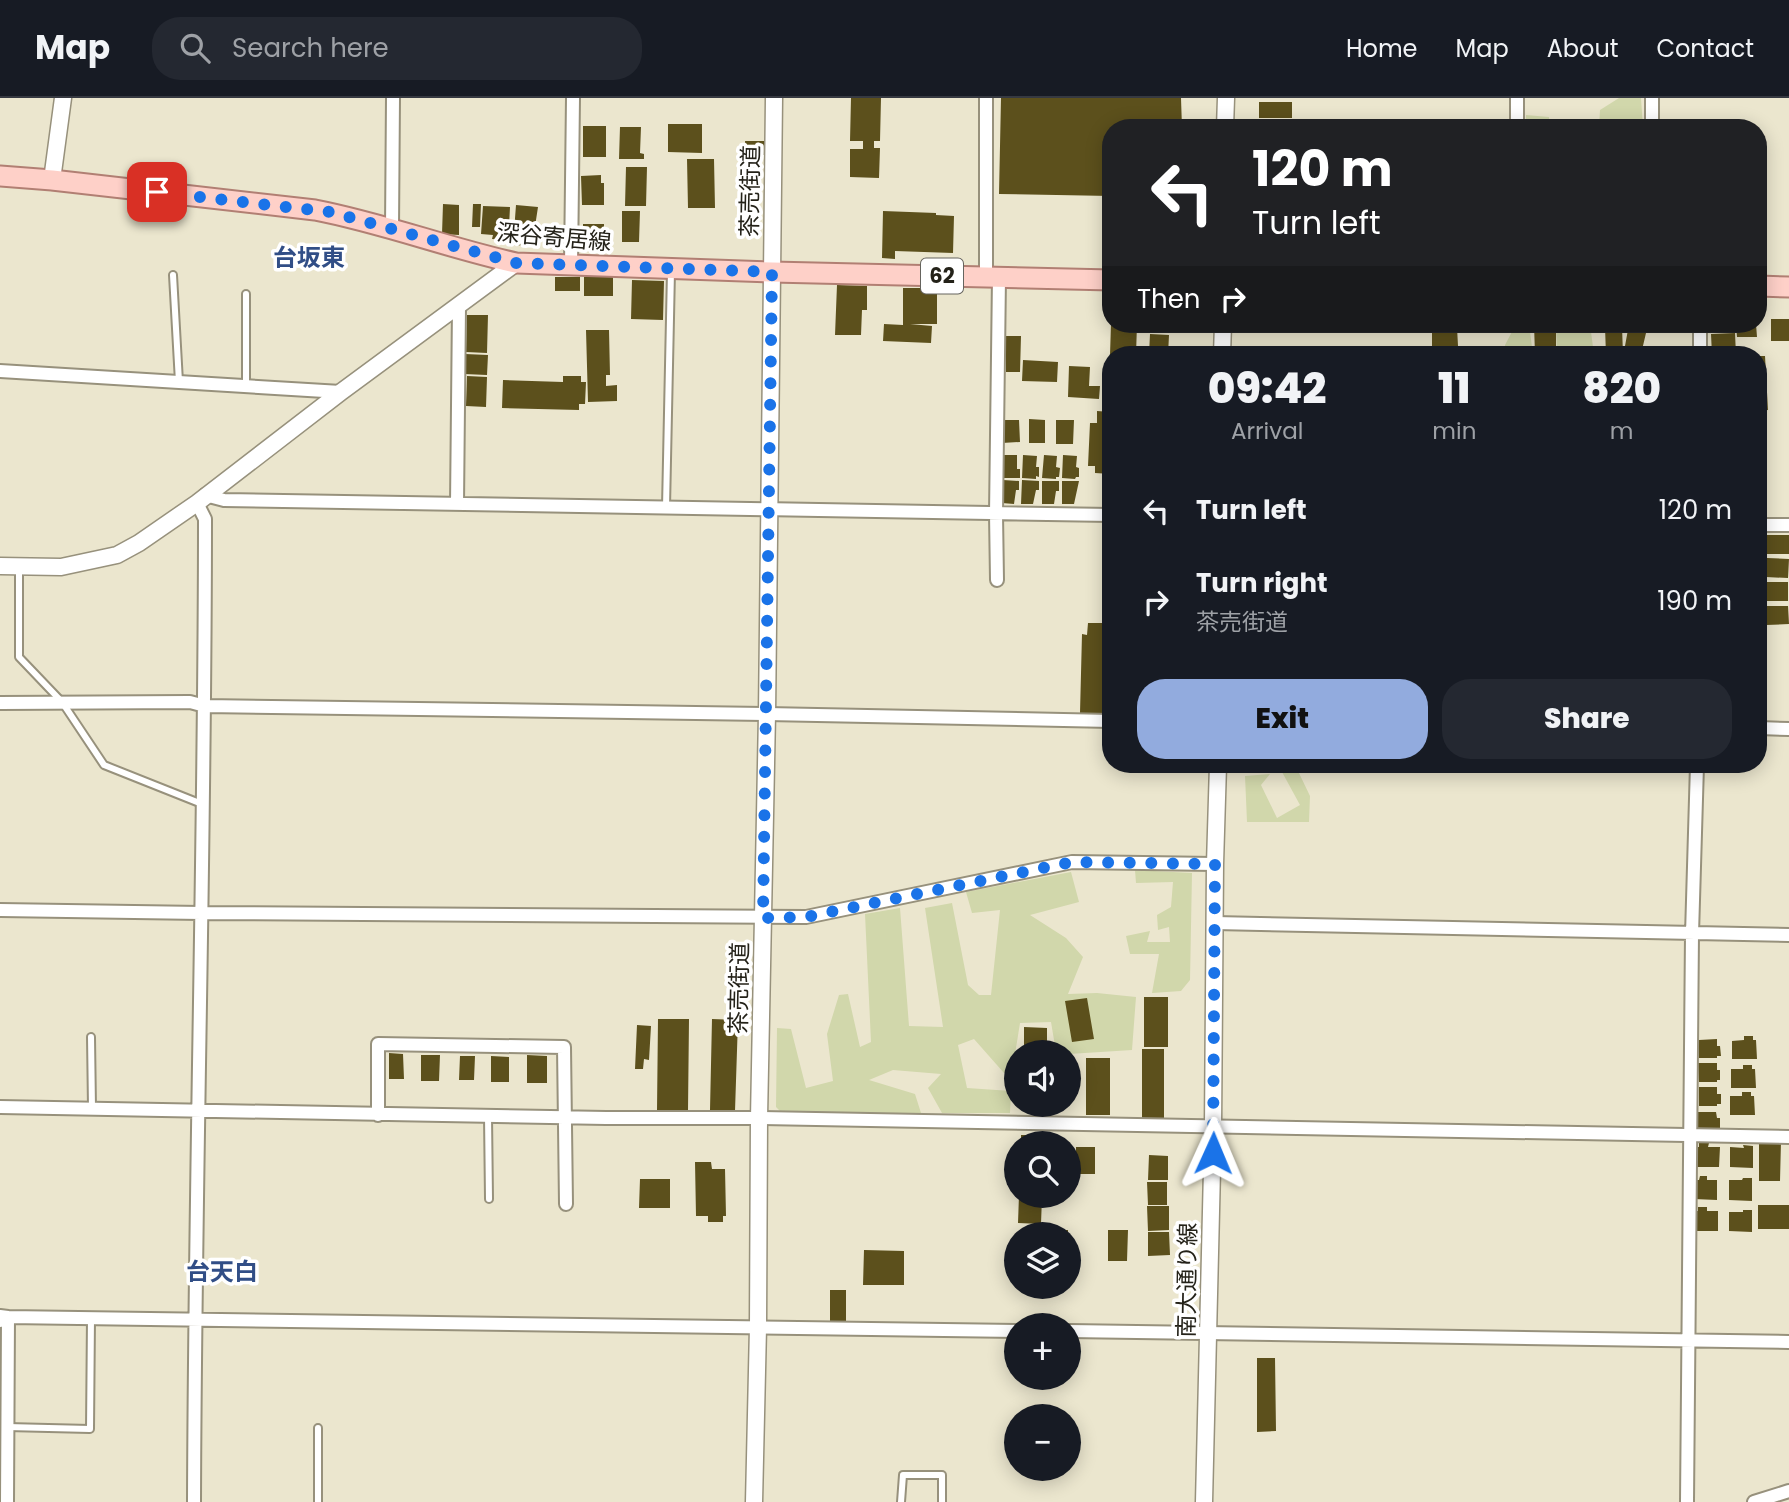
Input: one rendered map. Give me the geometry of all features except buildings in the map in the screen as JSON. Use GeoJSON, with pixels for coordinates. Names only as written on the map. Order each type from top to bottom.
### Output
{"type":"FeatureCollection","features":[{"type":"Feature","properties":{"kind":"main road","name":"深谷寄居線"},"geometry":{"type":"LineString","coordinates":[[0,176],[315,209],[516,263],[1102,280]]}},
{"type":"Feature","properties":{"kind":"main road"},"geometry":{"type":"LineString","coordinates":[[1767,286],[1789,287]]}},
{"type":"Feature","properties":{"kind":"street"},"geometry":{"type":"LineString","coordinates":[[52,180],[63,98]]}},
{"type":"Feature","properties":{"kind":"street"},"geometry":{"type":"LineString","coordinates":[[391,228],[393,98]]}},
{"type":"Feature","properties":{"kind":"street"},"geometry":{"type":"LineString","coordinates":[[571,265],[573,98]]}},
{"type":"Feature","properties":{"kind":"street","name":"茶売街道"},"geometry":{"type":"LineString","coordinates":[[754,1502],[774,98]]}},
{"type":"Feature","properties":{"kind":"street"},"geometry":{"type":"LineString","coordinates":[[986,98],[997,580]]}},
{"type":"Feature","properties":{"kind":"street"},"geometry":{"type":"LineString","coordinates":[[1226,98],[1226,119]]}},
{"type":"Feature","properties":{"kind":"street"},"geometry":{"type":"LineString","coordinates":[[1517,98],[1517,119]]}},
{"type":"Feature","properties":{"kind":"street"},"geometry":{"type":"LineString","coordinates":[[1651,98],[1652,119]]}},
{"type":"Feature","properties":{"kind":"street"},"geometry":{"type":"LineString","coordinates":[[0,566],[61,568],[117,555],[139,543],[516,263]]}},
{"type":"Feature","properties":{"kind":"street"},"geometry":{"type":"LineString","coordinates":[[457,504],[458,307]]}},
{"type":"Feature","properties":{"kind":"street"},"geometry":{"type":"LineString","coordinates":[[0,371],[341,392]]}},
{"type":"Feature","properties":{"kind":"street"},"geometry":{"type":"LineString","coordinates":[[201,499],[1102,516]]}},
{"type":"Feature","properties":{"kind":"street"},"geometry":{"type":"LineString","coordinates":[[194,1502],[194,1319],[205,706],[205,519],[201,499]]}},
{"type":"Feature","properties":{"kind":"street"},"geometry":{"type":"LineString","coordinates":[[1767,525],[1789,525]]}},
{"type":"Feature","properties":{"kind":"street"},"geometry":{"type":"LineString","coordinates":[[0,703],[190,702],[205,706],[1102,722]]}},
{"type":"Feature","properties":{"kind":"street"},"geometry":{"type":"LineString","coordinates":[[1767,729],[1789,729]]}},
{"type":"Feature","properties":{"kind":"street","name":"南大通り線"},"geometry":{"type":"LineString","coordinates":[[1204,1502],[1218,773]]}},
{"type":"Feature","properties":{"kind":"street"},"geometry":{"type":"LineString","coordinates":[[1687,1502],[1692,934],[1697,773]]}},
{"type":"Feature","properties":{"kind":"street"},"geometry":{"type":"LineString","coordinates":[[0,910],[201,914],[806,917],[1072,862],[1215,864]]}},
{"type":"Feature","properties":{"kind":"street"},"geometry":{"type":"LineString","coordinates":[[1215,923],[1789,935]]}},
{"type":"Feature","properties":{"kind":"street"},"geometry":{"type":"LineString","coordinates":[[378,1115],[378,1044],[564,1047],[566,1204]]}},
{"type":"Feature","properties":{"kind":"street"},"geometry":{"type":"LineString","coordinates":[[0,1107],[1789,1137]]}},
{"type":"Feature","properties":{"kind":"street"},"geometry":{"type":"LineString","coordinates":[[6,1502],[3,1318],[1004,1331]]}},
{"type":"Feature","properties":{"kind":"street"},"geometry":{"type":"LineString","coordinates":[[1081,1331],[1789,1342]]}},
{"type":"Feature","properties":{"kind":"street"},"geometry":{"type":"LineString","coordinates":[[1754,1502],[1789,1491]]}},
{"type":"Feature","properties":{"kind":"lane"},"geometry":{"type":"LineString","coordinates":[[666,507],[671,269]]}},
{"type":"Feature","properties":{"kind":"lane"},"geometry":{"type":"LineString","coordinates":[[173,275],[179,382]]}},
{"type":"Feature","properties":{"kind":"lane"},"geometry":{"type":"LineString","coordinates":[[246,294],[246,386]]}},
{"type":"Feature","properties":{"kind":"lane"},"geometry":{"type":"LineString","coordinates":[[19,567],[19,657],[62,702],[104,765],[204,805]]}},
{"type":"Feature","properties":{"kind":"lane"},"geometry":{"type":"LineString","coordinates":[[91,1037],[92,1110]]}},
{"type":"Feature","properties":{"kind":"lane"},"geometry":{"type":"LineString","coordinates":[[488,1116],[489,1199]]}},
{"type":"Feature","properties":{"kind":"lane"},"geometry":{"type":"LineString","coordinates":[[4,1429],[90,1429],[91,1318]]}},
{"type":"Feature","properties":{"kind":"lane"},"geometry":{"type":"LineString","coordinates":[[318,1428],[318,1502]]}},
{"type":"Feature","properties":{"kind":"lane"},"geometry":{"type":"LineString","coordinates":[[901,1502],[903,1475],[942,1475],[942,1502]]}},
{"type":"Feature","properties":{"kind":"green space"},"geometry":{"type":"Polygon","coordinates":[[[1619,98],[1641,98],[1642,119],[1600,119],[1600,110],[1619,98]]]}},
{"type":"Feature","properties":{"kind":"green space"},"geometry":{"type":"Polygon","coordinates":[[[1526,115],[1549,119],[1526,119],[1526,115]]]}},
{"type":"Feature","properties":{"kind":"green space"},"geometry":{"type":"Polygon","coordinates":[[[1511,333],[1530,333],[1532,346],[1505,345],[1511,333]]]}},
{"type":"Feature","properties":{"kind":"green space"},"geometry":{"type":"Polygon","coordinates":[[[1556,333],[1591,333],[1593,346],[1557,346],[1556,333]]]}},
{"type":"Feature","properties":{"kind":"green space"},"geometry":{"type":"Polygon","coordinates":[[[1283,773],[1299,773],[1310,796],[1309,822],[1247,822],[1245,776],[1270,774],[1261,785],[1277,818],[1300,805],[1283,773]]]}},
{"type":"Feature","properties":{"kind":"green space"},"geometry":{"type":"Polygon","coordinates":[[[1135,870],[1192,873],[1190,980],[1181,991],[1152,993],[1159,954],[1130,954],[1126,936],[1150,931],[1147,942],[1170,942],[1169,927],[1158,930],[1157,915],[1171,907],[1173,882],[1136,883],[1135,870]]]}},
{"type":"Feature","properties":{"kind":"green space"},"geometry":{"type":"Polygon","coordinates":[[[1071,872],[1079,902],[1030,915],[1066,938],[1083,957],[1068,994],[1097,993],[1136,997],[1132,1050],[1081,1053],[1081,1040],[1054,1040],[1051,1022],[1020,1023],[1017,1040],[1004,1040],[1004,1073],[974,1039],[958,1045],[967,1088],[1004,1091],[1004,1113],[942,1113],[928,1088],[941,1074],[893,1070],[869,1080],[915,1094],[921,1113],[782,1113],[776,1107],[777,1028],[791,1029],[806,1088],[833,1081],[827,1034],[839,995],[848,994],[860,1047],[871,1042],[865,914],[900,908],[909,1026],[943,1027],[925,908],[952,903],[968,985],[979,995],[991,995],[1000,910],[972,913],[966,892],[1071,872]]]}},
{"type":"Feature","properties":{"kind":"district","name":"台坂東"},"geometry":{"type":"Point","coordinates":[309,258]}},
{"type":"Feature","properties":{"kind":"district","name":"台天白"},"geometry":{"type":"Point","coordinates":[222,1272]}},
{"type":"Feature","properties":{"kind":"route"},"geometry":{"type":"LineString","coordinates":[[157,192],[315,209],[516,263],[772,272],[763,918],[806,917],[1072,862],[1215,864],[1213,1153]]}}]}
